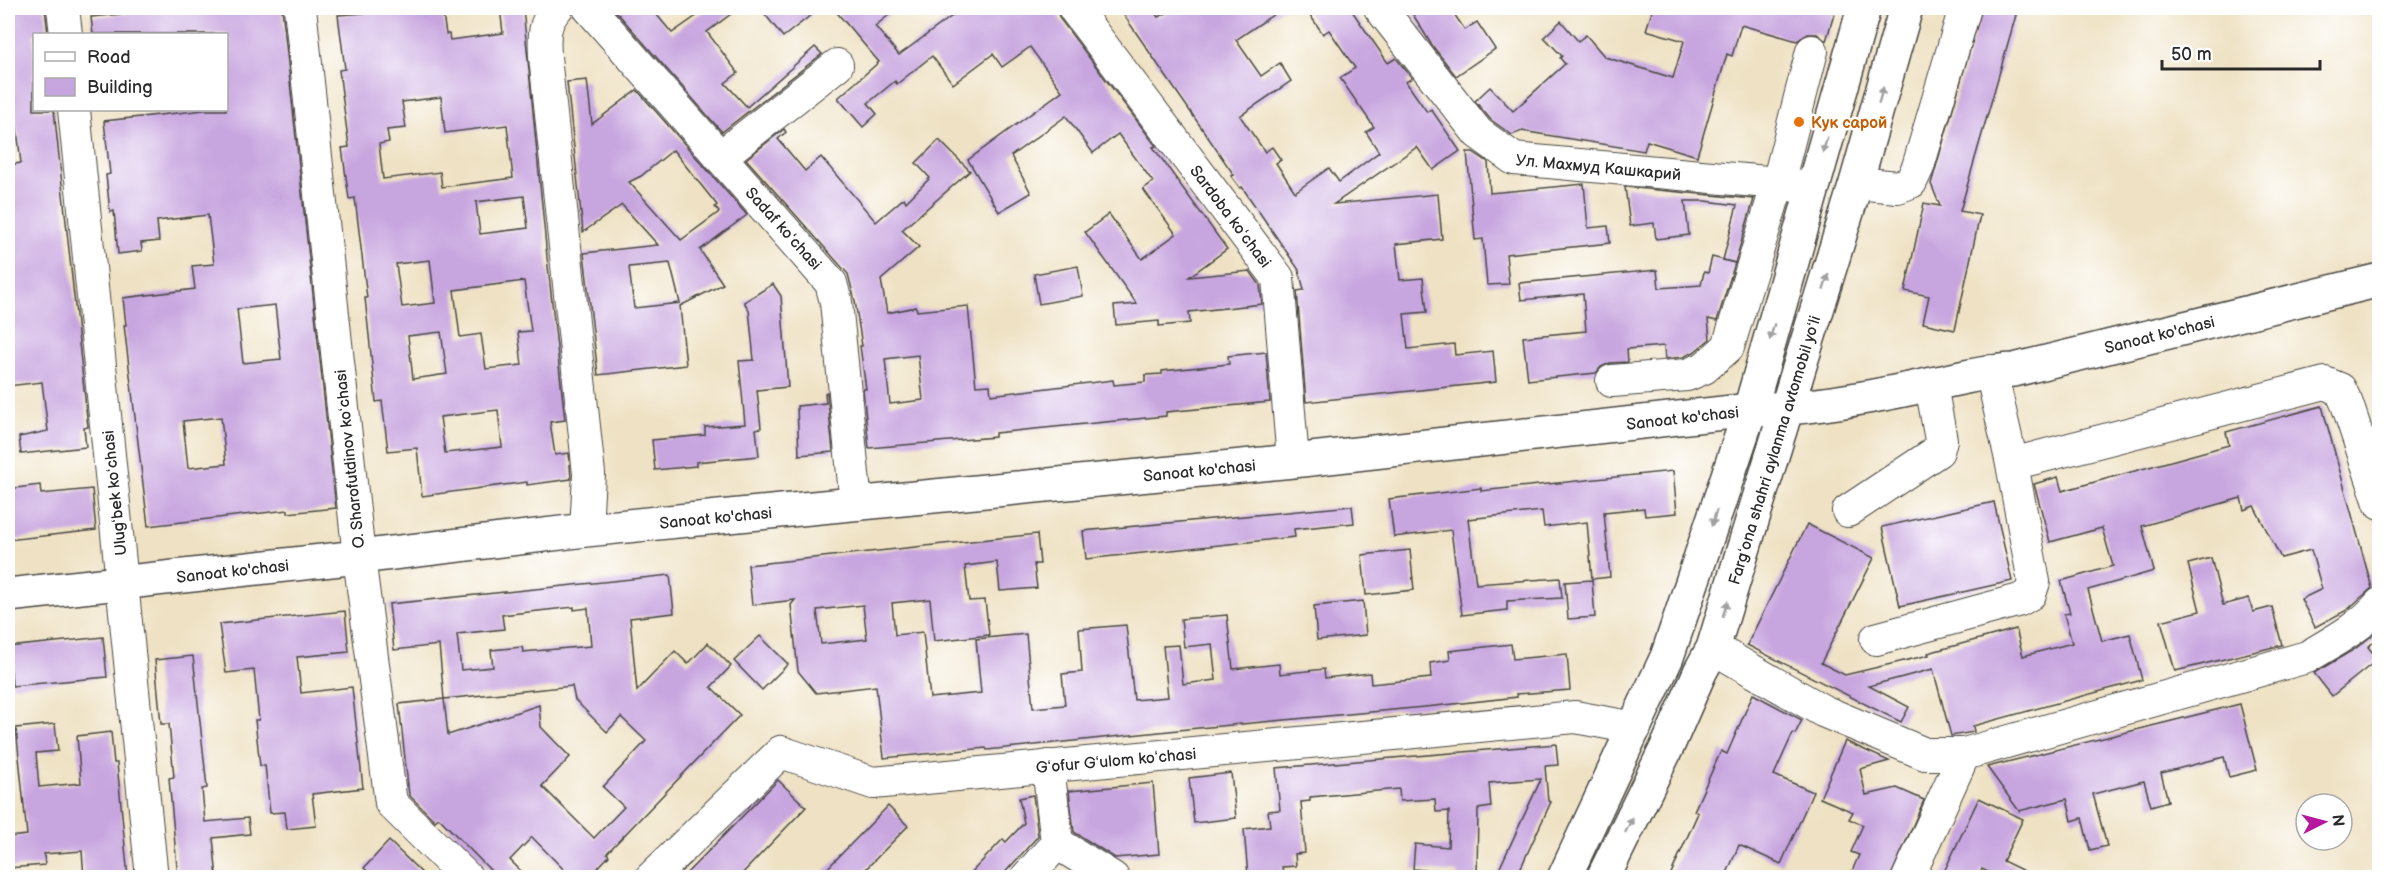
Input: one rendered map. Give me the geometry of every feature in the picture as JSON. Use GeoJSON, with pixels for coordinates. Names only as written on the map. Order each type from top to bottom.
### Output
{"type":"FeatureCollection","features":[{"type":"Feature","properties":{"kind":"main road"},"geometry":{"type":"LineString","coordinates":[[1564,878],[1667,657],[1750,410],[1864,8]]}},
{"type":"Feature","properties":{"kind":"main road","name":"Fargʻona shahri aylanma avtomobil yoʻli"},"geometry":{"type":"LineString","coordinates":[[1603,878],[1713,648],[1857,183],[1906,8]]}},
{"type":"Feature","properties":{"kind":"main road","name":"Sanoat ko'chasi"},"geometry":{"type":"LineString","coordinates":[[8,594],[360,557],[586,530],[1293,461],[1750,410],[1786,410],[1931,385],[1990,371],[2014,370],[2379,280]]}},
{"type":"Feature","properties":{"kind":"street"},"geometry":{"type":"LineString","coordinates":[[63,8],[66,33]]}},
{"type":"Feature","properties":{"kind":"street","name":"O. Sharofutdinov koʻchasi"},"geometry":{"type":"LineString","coordinates":[[300,8],[360,557],[391,803],[467,878]]}},
{"type":"Feature","properties":{"kind":"street"},"geometry":{"type":"LineString","coordinates":[[557,8],[549,16],[544,30],[545,57],[589,474],[586,530]]}},
{"type":"Feature","properties":{"kind":"street","name":"Sadaf koʻchasi"},"geometry":{"type":"LineString","coordinates":[[589,8],[831,283],[836,302],[856,504]]}},
{"type":"Feature","properties":{"kind":"street","name":"Sardoba koʻchasi"},"geometry":{"type":"LineString","coordinates":[[1074,8],[1278,278],[1293,461]]}},
{"type":"Feature","properties":{"kind":"street","name":"Ул. Махмуд Кашкарий"},"geometry":{"type":"LineString","coordinates":[[1380,8],[1478,133],[1514,159],[1778,183],[1812,189]]}},
{"type":"Feature","properties":{"kind":"street"},"geometry":{"type":"LineString","coordinates":[[1857,183],[1898,187],[1911,182],[1918,167],[1965,8]]}},
{"type":"Feature","properties":{"kind":"street"},"geometry":{"type":"LineString","coordinates":[[1612,381],[1687,375],[1704,368],[1728,347],[1778,183],[1812,51]]}},
{"type":"Feature","properties":{"kind":"street"},"geometry":{"type":"LineString","coordinates":[[720,157],[837,65]]}},
{"type":"Feature","properties":{"kind":"street","name":"Ulugʻbek koʻchasi"},"geometry":{"type":"LineString","coordinates":[[74,111],[152,878]]}},
{"type":"Feature","properties":{"kind":"street"},"geometry":{"type":"LineString","coordinates":[[1876,639],[2020,600],[2030,594],[2034,582],[2012,464],[1990,371]]}},
{"type":"Feature","properties":{"kind":"street"},"geometry":{"type":"LineString","coordinates":[[2012,464],[2325,383],[2340,389],[2347,404],[2379,503]]}},
{"type":"Feature","properties":{"kind":"street"},"geometry":{"type":"LineString","coordinates":[[1848,511],[1938,451],[1941,440],[1931,385]]}},
{"type":"Feature","properties":{"kind":"street"},"geometry":{"type":"LineString","coordinates":[[1713,648],[1823,711],[1925,754],[1964,754],[2307,657],[2374,612],[2379,604]]}},
{"type":"Feature","properties":{"kind":"street","name":"Gʻofur Gʻulom koʻchasi"},"geometry":{"type":"LineString","coordinates":[[651,878],[781,752],[873,783],[1575,717],[1635,728]]}},
{"type":"Feature","properties":{"kind":"street"},"geometry":{"type":"LineString","coordinates":[[1908,878],[1964,754]]}},
{"type":"Feature","properties":{"kind":"street"},"geometry":{"type":"LineString","coordinates":[[1026,878],[1057,843],[1048,766]]}},
{"type":"Feature","properties":{"kind":"street"},"geometry":{"type":"LineString","coordinates":[[1057,843],[1113,878]]}},
{"type":"Feature","properties":{"kind":"building"},"geometry":{"type":"Polygon","coordinates":[[[45,8],[48,33],[33,33],[33,111],[54,111],[88,427],[84,428],[86,447],[21,454],[19,437],[48,431],[42,382],[8,386],[8,165],[21,163],[11,80],[8,81],[8,10],[45,8]]]}},
{"type":"Feature","properties":{"kind":"building"},"geometry":{"type":"Polygon","coordinates":[[[181,8],[282,8],[336,508],[288,513],[288,510],[148,526],[124,325],[126,325],[123,298],[195,289],[192,266],[214,264],[208,215],[157,221],[159,241],[141,243],[142,251],[118,254],[114,211],[110,212],[106,175],[110,174],[104,121],[196,111],[228,111],[228,33],[93,33],[91,17],[181,8]],[[275,305],[237,309],[243,363],[281,359],[275,305]],[[221,417],[183,421],[188,468],[226,464],[221,417]]]}},
{"type":"Feature","properties":{"kind":"building"},"geometry":{"type":"Polygon","coordinates":[[[442,8],[446,34],[449,34],[450,40],[503,33],[500,8],[523,8],[565,420],[550,422],[555,455],[569,453],[571,479],[527,485],[527,482],[422,496],[417,448],[388,451],[382,401],[376,402],[355,198],[349,199],[342,148],[349,147],[339,70],[345,69],[338,15],[391,11],[391,14],[442,8]],[[441,97],[402,102],[406,128],[387,130],[389,142],[379,144],[383,179],[440,172],[442,187],[513,178],[507,125],[445,133],[441,97]],[[524,196],[476,202],[480,234],[528,228],[524,196]],[[430,260],[396,264],[402,307],[435,303],[430,260]],[[524,281],[454,290],[460,337],[481,334],[486,369],[522,365],[518,332],[531,331],[524,281]],[[441,332],[408,336],[413,379],[447,374],[441,332]],[[498,410],[440,417],[445,453],[502,447],[498,410]]]}},
{"type":"Feature","properties":{"kind":"building"},"geometry":{"type":"Polygon","coordinates":[[[613,8],[651,8],[672,33],[708,8],[739,8],[707,32],[738,73],[725,83],[747,107],[815,47],[822,54],[722,132],[613,8]]]}},
{"type":"Feature","properties":{"kind":"building"},"geometry":{"type":"Polygon","coordinates":[[[760,8],[820,8],[783,37],[760,8]]]}},
{"type":"Feature","properties":{"kind":"building"},"geometry":{"type":"Polygon","coordinates":[[[833,8],[898,8],[875,26],[899,55],[963,8],[1056,8],[1060,19],[1156,146],[1153,147],[1227,249],[1189,277],[1250,271],[1260,285],[1262,304],[1189,312],[1190,323],[1159,326],[1159,321],[1116,325],[1114,306],[1137,304],[1085,232],[1109,214],[1142,259],[1176,234],[1143,189],[1153,182],[1118,134],[1093,153],[1066,116],[1011,156],[1031,193],[999,212],[968,160],[1062,91],[1030,47],[1002,67],[993,54],[953,84],[932,56],[897,84],[895,81],[868,103],[877,114],[863,127],[838,98],[879,62],[833,8]]]}},
{"type":"Feature","properties":{"kind":"building"},"geometry":{"type":"Polygon","coordinates":[[[1119,8],[1152,8],[1158,17],[1177,8],[1283,8],[1236,40],[1261,76],[1280,63],[1291,81],[1240,116],[1265,152],[1272,147],[1281,160],[1276,163],[1295,192],[1329,168],[1339,182],[1379,152],[1366,132],[1374,127],[1340,78],[1355,68],[1329,30],[1323,34],[1305,8],[1350,8],[1388,63],[1396,58],[1412,78],[1406,82],[1427,112],[1431,109],[1460,151],[1433,170],[1417,147],[1334,204],[1438,194],[1442,239],[1396,244],[1400,280],[1423,278],[1427,312],[1404,314],[1408,349],[1454,344],[1455,355],[1493,351],[1496,382],[1306,402],[1297,291],[1304,290],[1299,270],[1242,187],[1240,188],[1231,176],[1234,175],[1119,8]]]}},
{"type":"Feature","properties":{"kind":"building"},"geometry":{"type":"Polygon","coordinates":[[[1409,8],[1450,8],[1465,30],[1477,22],[1495,49],[1456,76],[1431,44],[1409,8]]]}},
{"type":"Feature","properties":{"kind":"building"},"geometry":{"type":"Polygon","coordinates":[[[1653,8],[1836,8],[1826,41],[1817,34],[1808,34],[1797,41],[1741,25],[1732,56],[1727,54],[1697,156],[1647,141],[1644,151],[1522,131],[1512,135],[1491,120],[1475,101],[1490,87],[1513,111],[1565,64],[1560,58],[1562,56],[1544,37],[1561,21],[1578,41],[1586,35],[1605,57],[1673,78],[1684,41],[1646,30],[1653,8]]]}},
{"type":"Feature","properties":{"kind":"building"},"geometry":{"type":"Polygon","coordinates":[[[1982,8],[2018,8],[1960,211],[1980,215],[1955,330],[1923,323],[1929,296],[1905,291],[1924,203],[1940,206],[1931,184],[1982,8]]]}},
{"type":"Feature","properties":{"kind":"building"},"geometry":{"type":"Polygon","coordinates":[[[587,80],[592,124],[637,90],[747,215],[700,250],[723,284],[680,306],[686,365],[598,375],[584,253],[658,245],[622,205],[583,232],[567,82],[587,80]],[[673,150],[641,176],[629,182],[681,240],[719,212],[715,207],[717,205],[673,150]],[[670,263],[629,267],[634,308],[680,303],[670,263]]]}},
{"type":"Feature","properties":{"kind":"building"},"geometry":{"type":"Polygon","coordinates":[[[784,129],[786,132],[778,139],[805,171],[821,157],[876,222],[904,198],[906,202],[930,178],[916,163],[939,140],[970,171],[902,230],[919,247],[881,280],[887,313],[916,307],[917,311],[968,306],[976,386],[990,385],[991,395],[1113,380],[1114,385],[1145,382],[1145,375],[1229,364],[1228,356],[1266,352],[1270,402],[1166,412],[1166,416],[995,433],[995,437],[869,448],[863,389],[866,389],[860,346],[862,346],[848,274],[746,159],[784,129]],[[918,355],[885,359],[890,404],[923,400],[918,355]]]}},
{"type":"Feature","properties":{"kind":"building"},"geometry":{"type":"Polygon","coordinates":[[[1467,152],[1473,152],[1488,162],[1490,193],[1584,184],[1588,228],[1608,226],[1610,243],[1506,254],[1509,284],[1487,285],[1483,239],[1475,240],[1467,152]]]}},
{"type":"Feature","properties":{"kind":"building"},"geometry":{"type":"Polygon","coordinates":[[[1625,187],[1754,199],[1735,263],[1723,260],[1737,205],[1685,201],[1689,235],[1656,239],[1654,223],[1630,226],[1625,187]]]}},
{"type":"Feature","properties":{"kind":"building"},"geometry":{"type":"Polygon","coordinates":[[[1712,257],[1735,263],[1717,321],[1708,319],[1710,339],[1694,352],[1683,357],[1665,359],[1664,346],[1627,349],[1628,362],[1610,363],[1601,367],[1596,373],[1528,380],[1523,337],[1586,331],[1583,294],[1521,300],[1519,283],[1657,270],[1659,288],[1701,285],[1704,272],[1708,273],[1712,257]]]}},
{"type":"Feature","properties":{"kind":"building"},"geometry":{"type":"Polygon","coordinates":[[[1078,266],[1083,296],[1039,304],[1034,274],[1078,266]]]}},
{"type":"Feature","properties":{"kind":"building"},"geometry":{"type":"Polygon","coordinates":[[[773,284],[781,296],[788,387],[757,390],[761,428],[756,429],[759,456],[696,462],[696,466],[655,470],[652,440],[705,435],[705,427],[745,424],[739,361],[754,360],[749,310],[744,302],[773,284]]]}},
{"type":"Feature","properties":{"kind":"building"},"geometry":{"type":"Polygon","coordinates":[[[827,392],[833,452],[799,455],[797,406],[826,403],[825,393],[827,392]]]}},
{"type":"Feature","properties":{"kind":"building"},"geometry":{"type":"Polygon","coordinates":[[[2322,406],[2372,588],[2347,610],[2315,627],[2301,599],[2322,589],[2311,550],[2281,558],[2254,506],[2244,510],[2241,498],[2142,526],[2154,571],[2088,590],[2102,641],[2130,634],[2142,680],[1973,726],[1974,732],[1951,736],[1933,669],[1869,686],[1909,707],[1901,722],[1747,645],[1807,524],[1874,558],[1821,663],[1845,675],[1929,655],[1928,653],[2016,629],[2023,656],[2072,643],[2064,614],[2070,613],[2061,581],[2113,566],[2102,528],[2050,542],[2034,484],[2058,477],[2062,491],[2229,445],[2226,432],[2322,406]]]}},
{"type":"Feature","properties":{"kind":"building"},"geometry":{"type":"Polygon","coordinates":[[[1673,471],[1677,513],[1645,516],[1644,508],[1604,512],[1610,577],[1592,579],[1587,522],[1544,527],[1542,511],[1468,519],[1476,584],[1560,578],[1562,598],[1507,601],[1507,610],[1462,615],[1451,530],[1394,537],[1389,499],[1481,488],[1481,491],[1673,471]]]}},
{"type":"Feature","properties":{"kind":"building"},"geometry":{"type":"Polygon","coordinates":[[[40,485],[41,494],[92,489],[96,530],[8,540],[8,489],[40,485]]]}},
{"type":"Feature","properties":{"kind":"building"},"geometry":{"type":"Polygon","coordinates":[[[1994,502],[2012,581],[1900,606],[1882,527],[1994,502]]]}},
{"type":"Feature","properties":{"kind":"building"},"geometry":{"type":"Polygon","coordinates":[[[1352,506],[1354,523],[1294,529],[1295,537],[1086,559],[1083,531],[1352,506]]]}},
{"type":"Feature","properties":{"kind":"building"},"geometry":{"type":"Polygon","coordinates":[[[1037,534],[1040,564],[1034,564],[1037,588],[1000,591],[997,562],[965,566],[969,601],[985,600],[989,635],[934,641],[930,599],[892,603],[895,635],[923,632],[930,698],[981,693],[976,639],[1026,634],[1033,708],[1065,705],[1062,674],[1082,672],[1079,629],[1126,625],[1134,700],[1168,697],[1163,646],[1179,645],[1183,684],[1216,680],[1212,644],[1184,647],[1181,619],[1227,615],[1233,669],[1279,664],[1280,674],[1324,669],[1325,678],[1370,673],[1371,684],[1431,678],[1430,663],[1450,660],[1449,651],[1511,644],[1513,659],[1567,654],[1570,690],[1516,694],[1517,697],[1435,706],[884,758],[876,686],[816,693],[798,671],[791,605],[795,600],[752,605],[748,565],[1037,534]],[[863,605],[817,610],[821,644],[867,639],[863,605]]]}},
{"type":"Feature","properties":{"kind":"building"},"geometry":{"type":"Polygon","coordinates":[[[1410,550],[1414,590],[1366,595],[1362,555],[1410,550]]]}},
{"type":"Feature","properties":{"kind":"building"},"geometry":{"type":"Polygon","coordinates":[[[2211,558],[2223,605],[2249,598],[2253,612],[2272,607],[2282,645],[2175,671],[2161,621],[2200,611],[2188,564],[2211,558]]]}},
{"type":"Feature","properties":{"kind":"building"},"geometry":{"type":"Polygon","coordinates":[[[670,575],[674,613],[630,618],[637,691],[675,651],[688,664],[708,643],[731,666],[711,687],[740,715],[607,853],[609,856],[588,878],[572,878],[532,837],[510,860],[528,878],[498,878],[439,818],[435,821],[409,795],[399,704],[444,699],[439,645],[394,650],[389,604],[670,575]],[[574,607],[502,615],[504,629],[457,634],[461,670],[493,667],[491,650],[522,647],[523,652],[591,646],[588,608],[574,610],[574,607]],[[572,686],[444,699],[448,735],[539,705],[541,727],[570,757],[542,786],[594,838],[624,807],[603,787],[646,741],[621,717],[607,732],[575,700],[572,686]]]}},
{"type":"Feature","properties":{"kind":"building"},"geometry":{"type":"Polygon","coordinates":[[[1592,580],[1595,617],[1568,619],[1565,582],[1592,580]]]}},
{"type":"Feature","properties":{"kind":"building"},"geometry":{"type":"Polygon","coordinates":[[[1363,601],[1366,635],[1317,640],[1314,606],[1363,601]]]}},
{"type":"Feature","properties":{"kind":"building"},"geometry":{"type":"Polygon","coordinates":[[[345,611],[349,652],[297,657],[301,693],[352,687],[363,788],[312,794],[316,826],[287,829],[285,812],[270,813],[265,765],[260,766],[255,720],[259,720],[254,670],[226,673],[219,624],[345,611]]]}},
{"type":"Feature","properties":{"kind":"building"},"geometry":{"type":"Polygon","coordinates":[[[2379,630],[2379,637],[2368,647],[2378,659],[2332,696],[2314,673],[2355,649],[2379,630]]]}},
{"type":"Feature","properties":{"kind":"building"},"geometry":{"type":"Polygon","coordinates":[[[760,636],[788,664],[762,690],[734,661],[760,636]]]}},
{"type":"Feature","properties":{"kind":"building"},"geometry":{"type":"Polygon","coordinates":[[[103,637],[107,677],[12,686],[11,672],[8,673],[8,647],[103,637]]]}},
{"type":"Feature","properties":{"kind":"building"},"geometry":{"type":"Polygon","coordinates":[[[193,656],[207,788],[202,789],[205,822],[248,818],[250,834],[213,838],[217,878],[178,878],[169,778],[174,777],[169,724],[161,724],[155,660],[193,656]]]}},
{"type":"Feature","properties":{"kind":"building"},"geometry":{"type":"Polygon","coordinates":[[[1753,694],[1802,720],[1795,734],[1793,733],[1774,775],[1813,792],[1781,864],[1739,845],[1725,878],[1669,878],[1698,813],[1694,811],[1721,751],[1727,754],[1753,694]]]}},
{"type":"Feature","properties":{"kind":"building"},"geometry":{"type":"Polygon","coordinates":[[[2240,704],[2257,770],[2229,777],[2224,757],[2161,773],[2168,801],[2151,806],[2144,781],[2093,794],[2107,846],[2090,850],[2082,818],[2072,821],[2067,799],[2019,811],[1987,767],[2240,704]]]}},
{"type":"Feature","properties":{"kind":"building"},"geometry":{"type":"Polygon","coordinates":[[[55,724],[58,751],[36,753],[39,787],[81,783],[77,736],[111,732],[114,763],[117,763],[128,878],[84,878],[82,851],[44,854],[45,865],[8,868],[8,837],[27,835],[16,728],[55,724]]]}},
{"type":"Feature","properties":{"kind":"building"},"geometry":{"type":"Polygon","coordinates":[[[1845,741],[1889,761],[1860,769],[1866,795],[1897,788],[1924,800],[1890,878],[1849,878],[1859,855],[1851,852],[1863,825],[1849,819],[1853,812],[1820,798],[1845,741]]]}},
{"type":"Feature","properties":{"kind":"building"},"geometry":{"type":"Polygon","coordinates":[[[1556,744],[1558,765],[1545,766],[1548,801],[1551,802],[1516,878],[1495,878],[1541,779],[1489,783],[1491,807],[1478,809],[1477,878],[1456,878],[1458,873],[1413,869],[1415,844],[1448,847],[1449,811],[1436,812],[1435,799],[1400,801],[1399,789],[1310,797],[1310,801],[1301,802],[1305,853],[1295,854],[1296,866],[1282,867],[1283,873],[1248,876],[1244,829],[1270,826],[1268,811],[1280,810],[1276,768],[1556,744]]]}},
{"type":"Feature","properties":{"kind":"building"},"geometry":{"type":"Polygon","coordinates":[[[1231,773],[1236,818],[1194,823],[1189,778],[1231,773]]]}},
{"type":"Feature","properties":{"kind":"building"},"geometry":{"type":"Polygon","coordinates":[[[778,780],[806,807],[738,878],[682,878],[778,780]]]}},
{"type":"Feature","properties":{"kind":"building"},"geometry":{"type":"Polygon","coordinates":[[[1153,783],[1159,854],[1115,858],[1074,832],[1069,791],[1153,783]]]}},
{"type":"Feature","properties":{"kind":"building"},"geometry":{"type":"Polygon","coordinates":[[[1033,795],[1038,836],[1000,878],[966,878],[1003,839],[1006,842],[1024,823],[1019,798],[1033,795]]]}},
{"type":"Feature","properties":{"kind":"building"},"geometry":{"type":"Polygon","coordinates":[[[1979,798],[2023,819],[2003,861],[2038,878],[2000,878],[1982,869],[1978,878],[1941,878],[1979,798]]]}},
{"type":"Feature","properties":{"kind":"building"},"geometry":{"type":"Polygon","coordinates":[[[888,806],[908,826],[857,878],[818,878],[888,806]]]}},
{"type":"Feature","properties":{"kind":"building"},"geometry":{"type":"Polygon","coordinates":[[[389,841],[427,878],[374,878],[364,868],[389,841]]]}},
{"type":"Feature","properties":{"kind":"place","name":"Кук сарой"},"geometry":{"type":"Point","coordinates":[1799,122]}}]}
